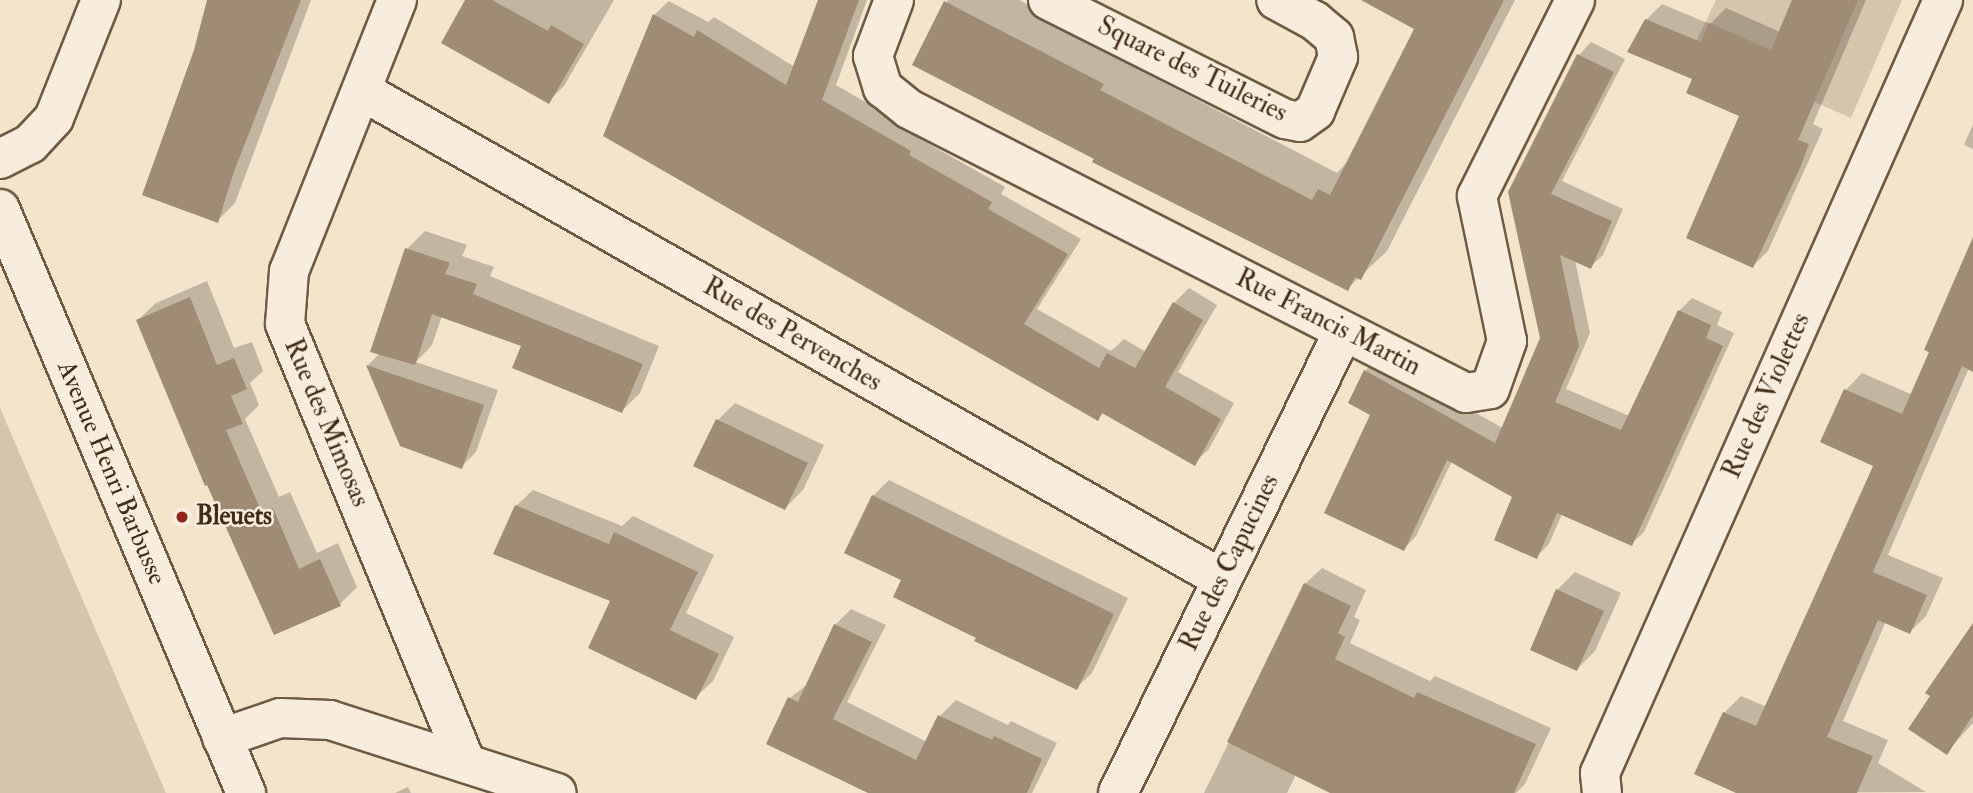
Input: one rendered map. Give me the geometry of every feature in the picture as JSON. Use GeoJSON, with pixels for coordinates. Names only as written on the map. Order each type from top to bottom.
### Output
{"type":"FeatureCollection","features":[{"type":"Feature","properties":{"kind":"street"},"geometry":{"type":"LineString","coordinates":[[0,159],[30,144],[54,118],[102,0]]}},
{"type":"Feature","properties":{"kind":"street","name":"Rue des Mimosas"},"geometry":{"type":"LineString","coordinates":[[397,0],[289,271],[285,324],[466,763]]}},
{"type":"Feature","properties":{"kind":"street","name":"Rue Francis Martin"},"geometry":{"type":"LineString","coordinates":[[894,0],[873,56],[883,88],[909,109],[1466,393],[1490,389],[1507,341],[1477,196],[1575,0]]}},
{"type":"Feature","properties":{"kind":"street","name":"Square des Tuileries"},"geometry":{"type":"LineString","coordinates":[[1048,0],[1285,119],[1300,122],[1315,111],[1338,57],[1334,37],[1315,21],[1276,0]]}},
{"type":"Feature","properties":{"kind":"street","name":"Rue des Violettes"},"geometry":{"type":"LineString","coordinates":[[1602,793],[1600,773],[1943,0]]}},
{"type":"Feature","properties":{"kind":"street","name":"Rue des Pervenches"},"geometry":{"type":"LineString","coordinates":[[362,90],[1222,579]]}},
{"type":"Feature","properties":{"kind":"street","name":"Avenue Henri Barbusse"},"geometry":{"type":"LineString","coordinates":[[0,209],[246,793]]}},
{"type":"Feature","properties":{"kind":"street","name":"Rue des Capucines"},"geometry":{"type":"LineString","coordinates":[[1118,793],[1343,332]]}},
{"type":"Feature","properties":{"kind":"street"},"geometry":{"type":"LineString","coordinates":[[222,738],[280,718],[330,720],[557,793]]}},
{"type":"Feature","properties":{"kind":"shaded area"},"geometry":{"type":"Polygon","coordinates":[[[1716,0],[1902,0],[1851,118],[1693,48],[1716,0]]]}},
{"type":"Feature","properties":{"kind":"shaded area"},"geometry":{"type":"Polygon","coordinates":[[[0,408],[166,793],[0,793],[0,408]]]}},
{"type":"Feature","properties":{"kind":"building"},"geometry":{"type":"Polygon","coordinates":[[[207,0],[301,0],[233,174],[218,223],[142,195],[194,50],[207,0]]]}},
{"type":"Feature","properties":{"kind":"building"},"geometry":{"type":"Polygon","coordinates":[[[465,0],[492,0],[548,31],[551,25],[584,44],[549,104],[441,43],[465,0]]]}},
{"type":"Feature","properties":{"kind":"building"},"geometry":{"type":"Polygon","coordinates":[[[818,0],[859,0],[822,100],[911,151],[909,155],[992,202],[988,209],[1068,254],[1024,324],[1099,368],[1107,353],[1135,368],[1173,302],[1203,320],[1165,387],[1221,419],[1195,466],[1102,413],[1098,421],[603,136],[653,14],[694,37],[697,30],[786,85],[818,0]]]}},
{"type":"Feature","properties":{"kind":"building"},"geometry":{"type":"Polygon","coordinates":[[[1361,0],[1504,0],[1361,280],[1355,277],[1348,291],[1092,162],[1094,159],[912,65],[944,1],[1104,84],[1100,90],[1312,200],[1318,189],[1330,195],[1414,29],[1361,0]]]}},
{"type":"Feature","properties":{"kind":"building"},"geometry":{"type":"Polygon","coordinates":[[[1792,0],[1858,0],[1798,140],[1809,144],[1800,168],[1753,268],[1686,238],[1739,116],[1686,93],[1692,79],[1627,52],[1645,19],[1701,42],[1709,23],[1771,50],[1792,0]]]}},
{"type":"Feature","properties":{"kind":"building"},"geometry":{"type":"Polygon","coordinates":[[[1577,54],[1614,72],[1551,194],[1612,221],[1591,269],[1560,255],[1579,346],[1555,402],[1621,430],[1678,310],[1711,325],[1706,338],[1723,346],[1632,546],[1557,513],[1537,559],[1494,540],[1512,497],[1447,460],[1404,551],[1324,513],[1370,415],[1348,403],[1364,370],[1495,443],[1540,338],[1508,192],[1577,54]]]}},
{"type":"Feature","properties":{"kind":"building"},"geometry":{"type":"Polygon","coordinates":[[[1973,237],[1973,372],[1962,366],[1873,572],[1927,595],[1910,634],[1878,620],[1827,737],[1873,756],[1857,793],[1736,793],[1694,774],[1723,712],[1756,726],[1873,466],[1820,442],[1844,389],[1902,414],[1929,352],[1924,350],[1973,237]]]}},
{"type":"Feature","properties":{"kind":"building"},"geometry":{"type":"Polygon","coordinates":[[[405,248],[450,263],[445,274],[477,284],[473,294],[643,364],[622,413],[512,368],[521,346],[432,314],[415,365],[370,352],[405,248]]]}},
{"type":"Feature","properties":{"kind":"building"},"geometry":{"type":"Polygon","coordinates":[[[190,297],[217,365],[234,358],[247,389],[231,396],[243,424],[226,430],[262,513],[273,508],[299,569],[320,559],[341,606],[274,635],[207,485],[205,486],[136,320],[190,297]]]}},
{"type":"Feature","properties":{"kind":"building"},"geometry":{"type":"Polygon","coordinates":[[[366,365],[484,405],[462,469],[400,446],[366,365]]]}},
{"type":"Feature","properties":{"kind":"building"},"geometry":{"type":"Polygon","coordinates":[[[716,419],[808,463],[785,510],[693,466],[716,419]]]}},
{"type":"Feature","properties":{"kind":"building"},"geometry":{"type":"Polygon","coordinates":[[[872,495],[1114,614],[1077,690],[974,641],[976,638],[893,597],[901,580],[844,553],[872,495]]]}},
{"type":"Feature","properties":{"kind":"building"},"geometry":{"type":"Polygon","coordinates":[[[515,505],[609,544],[614,532],[698,572],[670,630],[719,654],[696,700],[588,648],[610,601],[493,554],[515,505]]]}},
{"type":"Feature","properties":{"kind":"building"},"geometry":{"type":"Polygon","coordinates":[[[1304,583],[1351,606],[1338,633],[1345,637],[1335,659],[1414,698],[1417,692],[1536,744],[1514,793],[1330,793],[1227,742],[1304,583]]]}},
{"type":"Feature","properties":{"kind":"building"},"geometry":{"type":"Polygon","coordinates":[[[1556,589],[1604,611],[1577,671],[1530,650],[1556,589]]]}},
{"type":"Feature","properties":{"kind":"building"},"geometry":{"type":"Polygon","coordinates":[[[1973,623],[1973,715],[1947,755],[1908,729],[1930,696],[1925,693],[1973,623]]]}},
{"type":"Feature","properties":{"kind":"building"},"geometry":{"type":"Polygon","coordinates":[[[834,624],[872,642],[833,719],[916,760],[938,715],[992,740],[994,736],[1042,759],[1027,793],[868,793],[766,744],[788,697],[798,702],[834,624]]]}},
{"type":"Feature","properties":{"kind":"place","name":"Bleuets"},"geometry":{"type":"Point","coordinates":[182,517]}}]}
